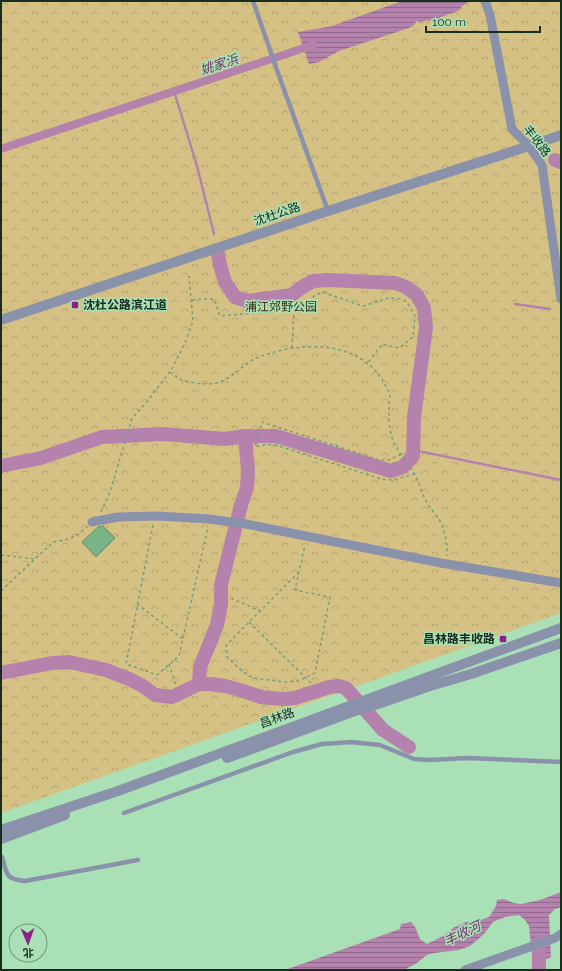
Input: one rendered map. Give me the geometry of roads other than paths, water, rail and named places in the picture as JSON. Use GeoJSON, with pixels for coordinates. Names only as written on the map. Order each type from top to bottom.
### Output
{"type":"FeatureCollection","features":[{"type":"Feature","properties":{"kind":"street","name":"丰收路"},"geometry":{"type":"LineString","coordinates":[[485,1],[490,15],[512,129],[529,146],[542,165],[561,299]]}},
{"type":"Feature","properties":{"kind":"street","name":"沈杜公路"},"geometry":{"type":"LineString","coordinates":[[1,320],[561,135]]}},
{"type":"Feature","properties":{"kind":"street"},"geometry":{"type":"LineString","coordinates":[[92,522],[118,517],[154,516],[209,519],[246,524],[447,564],[561,583]]}},
{"type":"Feature","properties":{"kind":"street","name":"昌林路"},"geometry":{"type":"LineString","coordinates":[[373,702],[561,628]]}},
{"type":"Feature","properties":{"kind":"street","name":"昌林路"},"geometry":{"type":"LineString","coordinates":[[1,830],[118,791],[350,709],[471,674],[561,643]]}},
{"type":"Feature","properties":{"kind":"street","name":"昌林路"},"geometry":{"type":"LineString","coordinates":[[1,839],[119,795],[253,749],[350,709]]}},
{"type":"Feature","properties":{"kind":"street"},"geometry":{"type":"LineString","coordinates":[[465,970],[558,936]]}},
{"type":"Feature","properties":{"kind":"lane"},"geometry":{"type":"LineString","coordinates":[[253,1],[328,211]]}},
{"type":"Feature","properties":{"kind":"lane"},"geometry":{"type":"LineString","coordinates":[[124,813],[293,752],[322,744],[351,742],[380,745],[414,759],[429,760],[467,758],[561,762]]}},
{"type":"Feature","properties":{"kind":"lane"},"geometry":{"type":"LineString","coordinates":[[2,857],[8,875],[15,880],[25,881],[138,860]]}},
{"type":"Feature","properties":{"kind":"water"},"geometry":{"type":"Polygon","coordinates":[[[402,1],[470,1],[462,6],[460,10],[431,21],[425,20],[420,23],[417,21],[409,28],[339,51],[319,62],[309,64],[298,32],[332,26],[402,1]]]}},
{"type":"Feature","properties":{"kind":"water","name":"丰收河"},"geometry":{"type":"Polygon","coordinates":[[[561,892],[561,907],[555,909],[549,915],[551,957],[533,964],[529,926],[519,915],[505,917],[493,922],[484,934],[470,946],[459,950],[427,955],[417,963],[404,970],[285,970],[400,929],[401,924],[411,922],[420,939],[427,944],[466,922],[477,921],[489,917],[496,906],[497,900],[504,899],[521,904],[540,900],[561,892]]]}},
{"type":"Feature","properties":{"kind":"waterway","name":"姚家浜"},"geometry":{"type":"LineString","coordinates":[[1,149],[313,45]]}},
{"type":"Feature","properties":{"kind":"waterway"},"geometry":{"type":"LineString","coordinates":[[174,91],[197,166],[214,234]]}},
{"type":"Feature","properties":{"kind":"waterway"},"geometry":{"type":"LineString","coordinates":[[555,160],[561,162]]}},
{"type":"Feature","properties":{"kind":"waterway"},"geometry":{"type":"LineString","coordinates":[[1,466],[41,458],[102,437],[163,434],[225,439],[245,436],[276,436],[391,471],[403,467],[413,456],[414,417],[426,328],[424,308],[417,295],[406,287],[395,283],[328,280],[313,281],[292,295],[247,301],[235,297],[225,282],[218,254]]}},
{"type":"Feature","properties":{"kind":"waterway"},"geometry":{"type":"LineString","coordinates":[[515,304],[550,309]]}},
{"type":"Feature","properties":{"kind":"waterway"},"geometry":{"type":"LineString","coordinates":[[199,684],[200,667],[217,625],[221,604],[221,585],[241,505],[247,488],[248,470],[245,436]]}},
{"type":"Feature","properties":{"kind":"waterway"},"geometry":{"type":"LineString","coordinates":[[413,450],[561,480]]}},
{"type":"Feature","properties":{"kind":"waterway"},"geometry":{"type":"LineString","coordinates":[[1,673],[52,663],[69,662],[106,670],[143,686],[155,695],[172,697],[199,684],[225,686],[261,697],[282,699],[295,698],[329,687],[339,686],[346,688],[383,730],[409,747]]}},
{"type":"Feature","properties":{"kind":"waterway"},"geometry":{"type":"LineString","coordinates":[[539,943],[539,970]]}},
{"type":"Feature","properties":{"kind":"place","name":"沈杜公路滨江道"},"geometry":{"type":"Point","coordinates":[75,305]}},
{"type":"Feature","properties":{"kind":"place","name":"昌林路丰收路"},"geometry":{"type":"Point","coordinates":[503,639]}},
{"type":"Feature","properties":{"kind":"park label","name":"浦江郊野公园"},"geometry":{"type":"Point","coordinates":[281,307]}}]}
